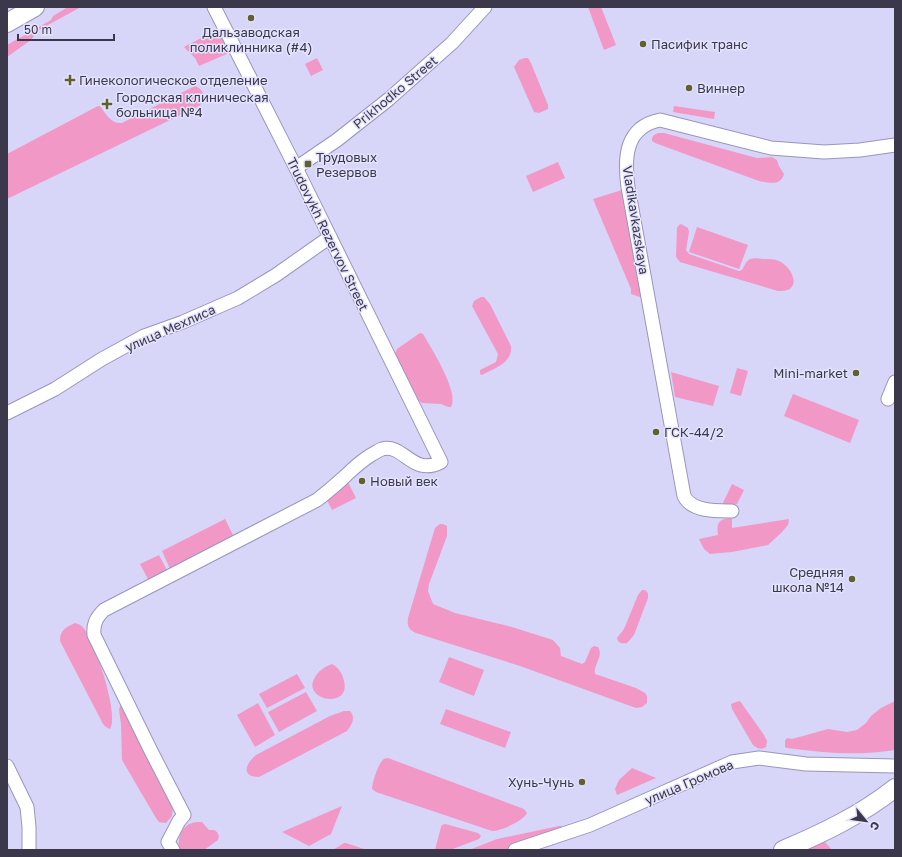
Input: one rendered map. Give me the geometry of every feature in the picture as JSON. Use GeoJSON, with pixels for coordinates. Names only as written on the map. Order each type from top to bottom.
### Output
{"type":"FeatureCollection","features":[{"type":"Feature","properties":{"kind":"main road"},"geometry":{"type":"LineString","coordinates":[[7,23],[35,7]]}},
{"type":"Feature","properties":{"kind":"main road"},"geometry":{"type":"LineString","coordinates":[[783,850],[821,834],[862,812],[895,788]]}},
{"type":"Feature","properties":{"kind":"street","name":"Trudovykh Rezervov Street"},"geometry":{"type":"LineString","coordinates":[[171,846],[179,821],[184,815],[94,635],[94,622],[98,616],[104,610],[317,500],[333,488],[359,462],[382,449],[388,448],[400,452],[410,460],[422,466],[434,466],[441,462],[296,168],[214,7]]}},
{"type":"Feature","properties":{"kind":"street","name":"Prikhodko Street"},"geometry":{"type":"LineString","coordinates":[[296,168],[337,140],[389,99],[452,43],[485,7]]}},
{"type":"Feature","properties":{"kind":"street","name":"Vladikavkazskaya"},"geometry":{"type":"LineString","coordinates":[[732,511],[710,510],[698,507],[686,501],[684,496],[628,188],[626,161],[630,141],[645,125],[650,122],[660,120],[771,148],[824,152],[860,150],[895,145]]}},
{"type":"Feature","properties":{"kind":"street","name":"улица Мехлиса"},"geometry":{"type":"LineString","coordinates":[[7,414],[144,336],[184,322],[238,298],[276,275],[330,237]]}},
{"type":"Feature","properties":{"kind":"street"},"geometry":{"type":"LineString","coordinates":[[888,399],[895,382]]}},
{"type":"Feature","properties":{"kind":"street","name":"улица Громова"},"geometry":{"type":"LineString","coordinates":[[515,850],[590,825],[732,762],[759,758],[806,764],[895,766]]}},
{"type":"Feature","properties":{"kind":"street"},"geometry":{"type":"LineString","coordinates":[[7,766],[27,807],[30,826],[29,850]]}},
{"type":"Feature","properties":{"kind":"shaded area"},"geometry":{"type":"Polygon","coordinates":[[[68,7],[81,7],[37,31],[31,40],[7,57],[7,45],[51,20],[53,16],[68,7]]]}},
{"type":"Feature","properties":{"kind":"shaded area"},"geometry":{"type":"Polygon","coordinates":[[[588,7],[601,7],[616,45],[604,50],[588,7]]]}},
{"type":"Feature","properties":{"kind":"shaded area"},"geometry":{"type":"Polygon","coordinates":[[[224,26],[236,50],[199,66],[195,58],[184,47],[224,26]]]}},
{"type":"Feature","properties":{"kind":"shaded area"},"geometry":{"type":"Polygon","coordinates":[[[317,58],[323,70],[311,76],[305,64],[317,58]]]}},
{"type":"Feature","properties":{"kind":"shaded area"},"geometry":{"type":"Polygon","coordinates":[[[528,58],[531,63],[548,105],[548,109],[539,113],[534,112],[514,67],[519,60],[528,58]]]}},
{"type":"Feature","properties":{"kind":"shaded area"},"geometry":{"type":"Polygon","coordinates":[[[195,86],[201,90],[204,95],[202,104],[199,106],[7,199],[7,154],[98,106],[100,106],[112,120],[122,123],[195,86]]]}},
{"type":"Feature","properties":{"kind":"shaded area"},"geometry":{"type":"Polygon","coordinates":[[[674,106],[715,112],[714,119],[673,112],[674,106]]]}},
{"type":"Feature","properties":{"kind":"shaded area"},"geometry":{"type":"Polygon","coordinates":[[[658,133],[664,133],[757,158],[772,157],[777,160],[784,174],[780,180],[774,183],[759,181],[655,143],[652,141],[652,138],[658,133]]]}},
{"type":"Feature","properties":{"kind":"shaded area"},"geometry":{"type":"Polygon","coordinates":[[[558,162],[565,178],[533,192],[526,176],[558,162]]]}},
{"type":"Feature","properties":{"kind":"shaded area"},"geometry":{"type":"Polygon","coordinates":[[[622,190],[643,298],[631,294],[631,289],[593,199],[622,190]]]}},
{"type":"Feature","properties":{"kind":"shaded area"},"geometry":{"type":"Polygon","coordinates":[[[681,224],[688,228],[689,232],[686,250],[689,254],[739,271],[742,270],[746,263],[752,258],[777,260],[784,264],[792,274],[794,279],[791,288],[786,291],[778,291],[680,262],[676,257],[677,228],[681,224]]]}},
{"type":"Feature","properties":{"kind":"shaded area"},"geometry":{"type":"Polygon","coordinates":[[[697,227],[748,245],[739,269],[689,252],[697,227]]]}},
{"type":"Feature","properties":{"kind":"shaded area"},"geometry":{"type":"Polygon","coordinates":[[[484,297],[490,304],[511,346],[511,352],[506,361],[482,375],[480,374],[480,370],[496,362],[498,354],[472,306],[474,301],[484,297]]]}},
{"type":"Feature","properties":{"kind":"shaded area"},"geometry":{"type":"Polygon","coordinates":[[[420,333],[423,334],[432,349],[448,381],[453,400],[451,407],[441,404],[422,403],[417,399],[395,354],[397,349],[420,333]]]}},
{"type":"Feature","properties":{"kind":"shaded area"},"geometry":{"type":"Polygon","coordinates":[[[737,368],[748,371],[741,396],[730,393],[737,368]]]}},
{"type":"Feature","properties":{"kind":"shaded area"},"geometry":{"type":"Polygon","coordinates":[[[671,372],[719,386],[713,406],[675,397],[671,372]]]}},
{"type":"Feature","properties":{"kind":"shaded area"},"geometry":{"type":"Polygon","coordinates":[[[793,394],[859,420],[850,443],[784,416],[793,394]]]}},
{"type":"Feature","properties":{"kind":"shaded area"},"geometry":{"type":"Polygon","coordinates":[[[348,482],[356,498],[332,510],[327,500],[348,482]]]}},
{"type":"Feature","properties":{"kind":"shaded area"},"geometry":{"type":"Polygon","coordinates":[[[732,484],[744,490],[737,504],[722,505],[732,484]]]}},
{"type":"Feature","properties":{"kind":"shaded area"},"geometry":{"type":"Polygon","coordinates":[[[732,518],[732,528],[789,519],[788,525],[768,545],[732,552],[710,554],[704,549],[699,539],[718,535],[718,524],[724,519],[732,518]]]}},
{"type":"Feature","properties":{"kind":"shaded area"},"geometry":{"type":"Polygon","coordinates":[[[225,519],[235,539],[171,571],[162,551],[225,519]]]}},
{"type":"Feature","properties":{"kind":"shaded area"},"geometry":{"type":"Polygon","coordinates":[[[440,524],[447,526],[447,536],[429,584],[428,591],[433,604],[455,613],[512,627],[553,640],[560,648],[561,656],[582,664],[585,662],[591,648],[594,646],[598,647],[600,654],[595,667],[595,674],[636,688],[645,693],[647,696],[647,703],[642,707],[636,708],[520,666],[416,633],[411,630],[408,625],[408,618],[435,528],[440,524]]]}},
{"type":"Feature","properties":{"kind":"shaded area"},"geometry":{"type":"Polygon","coordinates":[[[159,555],[168,572],[149,581],[140,564],[159,555]]]}},
{"type":"Feature","properties":{"kind":"shaded area"},"geometry":{"type":"Polygon","coordinates":[[[642,590],[645,590],[648,593],[648,598],[634,635],[627,643],[620,643],[617,638],[624,629],[638,595],[642,590]]]}},
{"type":"Feature","properties":{"kind":"shaded area"},"geometry":{"type":"Polygon","coordinates":[[[75,623],[81,625],[85,630],[95,649],[100,664],[112,710],[112,722],[110,729],[103,724],[60,641],[61,634],[64,629],[75,623]]]}},
{"type":"Feature","properties":{"kind":"shaded area"},"geometry":{"type":"Polygon","coordinates":[[[449,657],[484,670],[474,696],[439,682],[449,657]]]}},
{"type":"Feature","properties":{"kind":"shaded area"},"geometry":{"type":"Polygon","coordinates":[[[332,664],[337,667],[341,673],[344,681],[344,690],[341,696],[328,699],[315,693],[312,687],[317,674],[332,664]]]}},
{"type":"Feature","properties":{"kind":"shaded area"},"geometry":{"type":"Polygon","coordinates":[[[297,674],[305,688],[267,708],[259,694],[297,674]]]}},
{"type":"Feature","properties":{"kind":"shaded area"},"geometry":{"type":"Polygon","coordinates":[[[306,692],[317,711],[279,732],[268,712],[306,692]]]}},
{"type":"Feature","properties":{"kind":"shaded area"},"geometry":{"type":"Polygon","coordinates":[[[740,701],[764,735],[767,741],[766,747],[759,749],[753,745],[732,709],[731,704],[740,701]]]}},
{"type":"Feature","properties":{"kind":"shaded area"},"geometry":{"type":"Polygon","coordinates":[[[895,701],[895,750],[868,753],[841,753],[785,747],[785,741],[787,738],[792,739],[828,729],[847,732],[857,730],[881,708],[895,701]]]}},
{"type":"Feature","properties":{"kind":"shaded area"},"geometry":{"type":"Polygon","coordinates":[[[258,703],[275,735],[255,747],[237,715],[258,703]]]}},
{"type":"Feature","properties":{"kind":"shaded area"},"geometry":{"type":"Polygon","coordinates":[[[120,706],[124,706],[173,805],[172,816],[166,823],[159,822],[156,818],[122,760],[120,706]]]}},
{"type":"Feature","properties":{"kind":"shaded area"},"geometry":{"type":"Polygon","coordinates":[[[446,709],[511,732],[505,748],[440,724],[446,709]]]}},
{"type":"Feature","properties":{"kind":"shaded area"},"geometry":{"type":"Polygon","coordinates":[[[344,711],[350,711],[353,716],[352,723],[347,731],[259,777],[249,775],[247,772],[249,762],[256,755],[330,716],[344,711]]]}},
{"type":"Feature","properties":{"kind":"shaded area"},"geometry":{"type":"Polygon","coordinates":[[[388,758],[524,809],[527,813],[511,825],[496,831],[492,831],[376,792],[372,789],[376,774],[383,760],[388,758]]]}},
{"type":"Feature","properties":{"kind":"shaded area"},"geometry":{"type":"Polygon","coordinates":[[[632,768],[656,778],[617,795],[615,789],[619,780],[632,768]]]}},
{"type":"Feature","properties":{"kind":"shaded area"},"geometry":{"type":"Polygon","coordinates":[[[342,806],[331,834],[309,846],[282,832],[342,806]]]}},
{"type":"Feature","properties":{"kind":"shaded area"},"geometry":{"type":"Polygon","coordinates":[[[202,822],[209,830],[214,830],[217,832],[219,836],[218,840],[204,850],[179,850],[180,835],[185,827],[193,823],[202,822]]]}},
{"type":"Feature","properties":{"kind":"shaded area"},"geometry":{"type":"Polygon","coordinates":[[[445,824],[478,833],[481,836],[479,839],[450,850],[435,850],[441,827],[445,824]]]}},
{"type":"Feature","properties":{"kind":"shaded area"},"geometry":{"type":"Polygon","coordinates":[[[559,826],[563,828],[505,850],[469,850],[497,839],[559,826]]]}},
{"type":"Feature","properties":{"kind":"shaded area"},"geometry":{"type":"Polygon","coordinates":[[[824,841],[832,850],[802,850],[824,841]]]}},
{"type":"Feature","properties":{"kind":"shaded area"},"geometry":{"type":"Polygon","coordinates":[[[346,843],[367,850],[333,850],[346,843]]]}},
{"type":"Feature","properties":{"kind":"place","name":"Дальзаводская поликлинника (#4)"},"geometry":{"type":"Point","coordinates":[251,18]}},
{"type":"Feature","properties":{"kind":"place","name":"Пасифик транс"},"geometry":{"type":"Point","coordinates":[643,44]}},
{"type":"Feature","properties":{"kind":"place","name":"Гинекологическое отделение"},"geometry":{"type":"Point","coordinates":[70,80]}},
{"type":"Feature","properties":{"kind":"place","name":"Виннер"},"geometry":{"type":"Point","coordinates":[689,88]}},
{"type":"Feature","properties":{"kind":"place","name":"Городская клиническая больница №4"},"geometry":{"type":"Point","coordinates":[107,104]}},
{"type":"Feature","properties":{"kind":"place","name":"Трудовых Резервов"},"geometry":{"type":"Point","coordinates":[308,164]}},
{"type":"Feature","properties":{"kind":"place","name":"Mini-market"},"geometry":{"type":"Point","coordinates":[856,373]}},
{"type":"Feature","properties":{"kind":"place","name":"ГСК-44/2"},"geometry":{"type":"Point","coordinates":[656,432]}},
{"type":"Feature","properties":{"kind":"place","name":"Новый век"},"geometry":{"type":"Point","coordinates":[362,481]}},
{"type":"Feature","properties":{"kind":"place","name":"Средняя школа №14"},"geometry":{"type":"Point","coordinates":[852,579]}},
{"type":"Feature","properties":{"kind":"place","name":"Хунь-Чунь"},"geometry":{"type":"Point","coordinates":[582,782]}}]}
